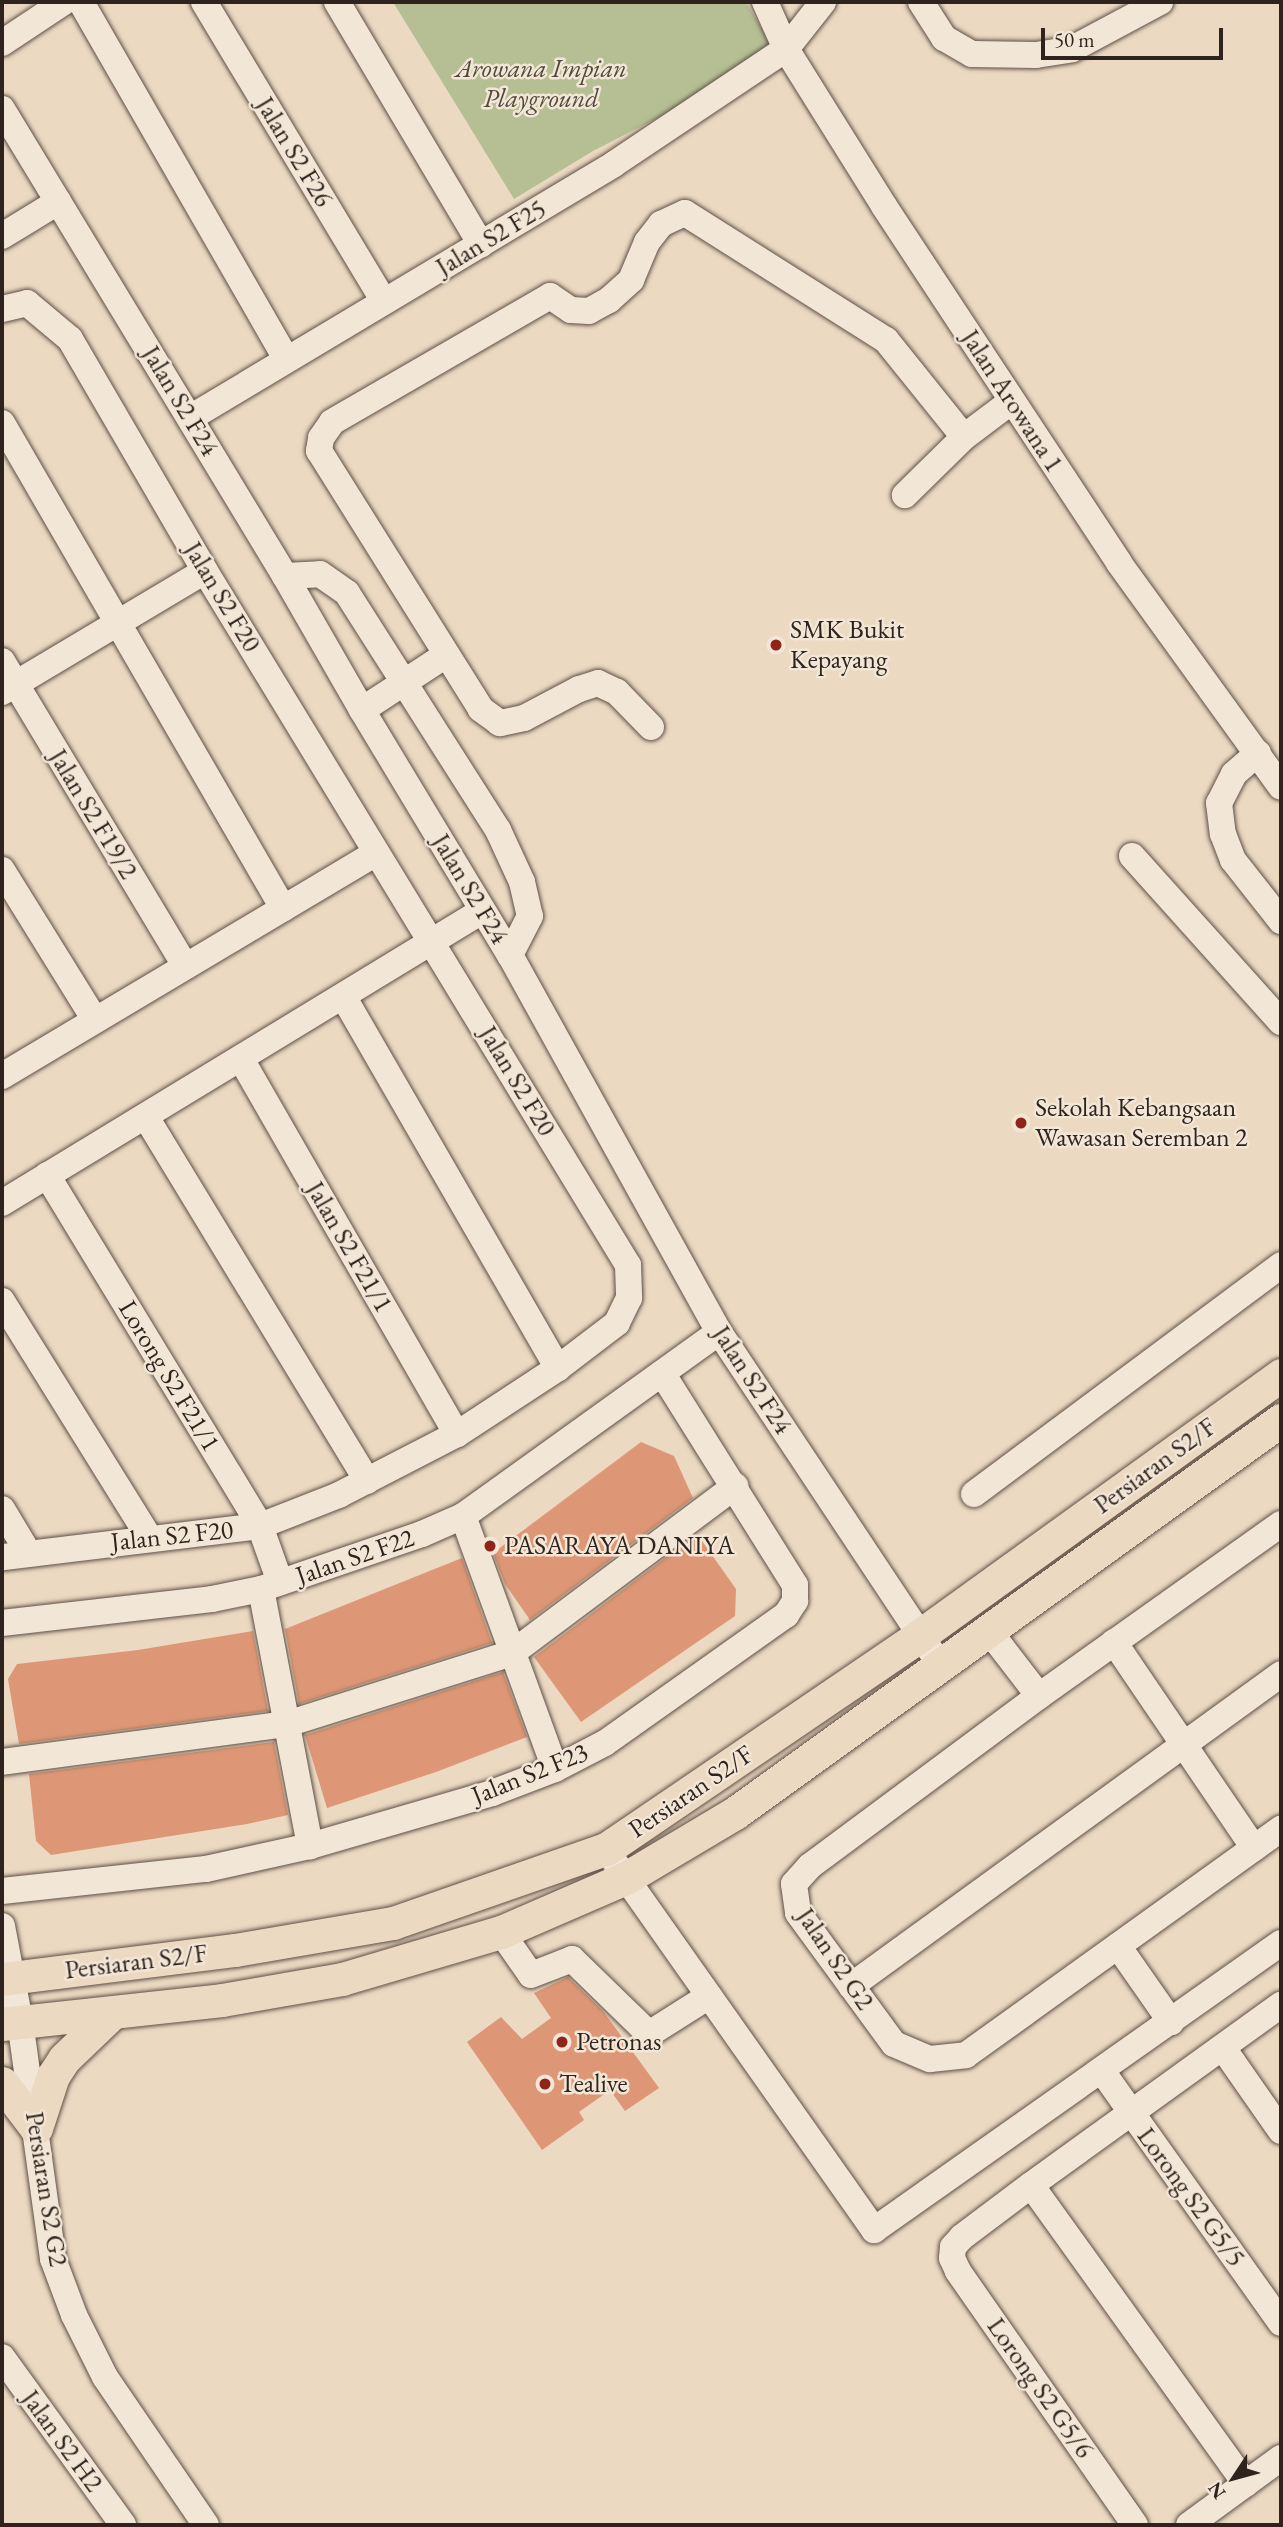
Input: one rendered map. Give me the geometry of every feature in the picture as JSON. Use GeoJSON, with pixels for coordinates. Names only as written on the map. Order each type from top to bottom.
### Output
{"type":"FeatureCollection","features":[{"type":"Feature","properties":{"kind":"main road","name":"Persiaran S2/F"},"geometry":{"type":"LineString","coordinates":[[7,1979],[303,1941],[393,1923],[606,1849],[922,1634],[1281,1375]]}},
{"type":"Feature","properties":{"kind":"main road","name":"Persiaran S2/F"},"geometry":{"type":"LineString","coordinates":[[11,2022],[111,2014],[222,2000],[342,1979],[501,1932],[626,1878],[735,1813],[1281,1420]]}},
{"type":"Feature","properties":{"kind":"main road"},"geometry":{"type":"LineString","coordinates":[[36,2128],[53,2076],[64,2059],[111,2014]]}},
{"type":"Feature","properties":{"kind":"main road"},"geometry":{"type":"LineString","coordinates":[[2,2082],[36,2128]]}},
{"type":"Feature","properties":{"kind":"street"},"geometry":{"type":"LineString","coordinates":[[2,43],[64,2]]}},
{"type":"Feature","properties":{"kind":"street"},"geometry":{"type":"LineString","coordinates":[[81,2],[286,359]]}},
{"type":"Feature","properties":{"kind":"street","name":"Jalan S2 F26"},"geometry":{"type":"LineString","coordinates":[[204,2],[384,301]]}},
{"type":"Feature","properties":{"kind":"street"},"geometry":{"type":"LineString","coordinates":[[337,2],[481,245]]}},
{"type":"Feature","properties":{"kind":"street","name":"Jalan Arowana 1"},"geometry":{"type":"LineString","coordinates":[[765,2],[786,49],[884,206],[1012,401],[1119,563],[1281,787]]}},
{"type":"Feature","properties":{"kind":"street","name":"Jalan S2 F25"},"geometry":{"type":"LineString","coordinates":[[190,418],[614,164],[786,49],[823,2]]}},
{"type":"Feature","properties":{"kind":"street"},"geometry":{"type":"LineString","coordinates":[[921,2],[944,38],[972,54],[1036,55],[1072,49],[1160,2]]}},
{"type":"Feature","properties":{"kind":"street","name":"Jalan S2 F24"},"geometry":{"type":"LineString","coordinates":[[2,109],[285,576],[362,710],[510,955],[719,1332],[941,1666]]}},
{"type":"Feature","properties":{"kind":"street"},"geometry":{"type":"LineString","coordinates":[[2,236],[58,202]]}},
{"type":"Feature","properties":{"kind":"street"},"geometry":{"type":"LineString","coordinates":[[651,727],[617,692],[598,683],[579,689],[524,718],[500,723],[481,709],[318,451],[321,438],[332,422],[550,296],[571,310],[589,311],[609,300],[631,280],[647,242],[661,224],[685,213],[886,340],[964,437]]}},
{"type":"Feature","properties":{"kind":"street","name":"Jalan S2 F20"},"geometry":{"type":"LineString","coordinates":[[2,309],[27,303],[70,339],[205,570],[628,1265],[629,1298],[617,1323],[558,1368],[457,1434],[367,1481],[260,1526],[149,1537],[2,1557]]}},
{"type":"Feature","properties":{"kind":"street"},"geometry":{"type":"LineString","coordinates":[[905,495],[964,437],[1012,401]]}},
{"type":"Feature","properties":{"kind":"street"},"geometry":{"type":"LineString","coordinates":[[2,423],[283,908]]}},
{"type":"Feature","properties":{"kind":"street"},"geometry":{"type":"LineString","coordinates":[[8,688],[205,570]]}},
{"type":"Feature","properties":{"kind":"street"},"geometry":{"type":"LineString","coordinates":[[285,576],[320,574],[347,593],[498,830],[522,882],[530,916],[510,955]]}},
{"type":"Feature","properties":{"kind":"street"},"geometry":{"type":"LineString","coordinates":[[362,710],[446,655]]}},
{"type":"Feature","properties":{"kind":"street","name":"Jalan S2 F19/2"},"geometry":{"type":"LineString","coordinates":[[2,661],[8,688],[185,966]]}},
{"type":"Feature","properties":{"kind":"street"},"geometry":{"type":"LineString","coordinates":[[1258,753],[1234,774],[1219,803],[1223,834],[1233,860],[1281,920]]}},
{"type":"Feature","properties":{"kind":"street"},"geometry":{"type":"LineString","coordinates":[[2,1076],[376,853]]}},
{"type":"Feature","properties":{"kind":"street"},"geometry":{"type":"LineString","coordinates":[[1132,856],[1281,1023]]}},
{"type":"Feature","properties":{"kind":"street"},"geometry":{"type":"LineString","coordinates":[[2,870],[94,1020]]}},
{"type":"Feature","properties":{"kind":"street"},"geometry":{"type":"LineString","coordinates":[[2,1202],[482,911]]}},
{"type":"Feature","properties":{"kind":"street"},"geometry":{"type":"LineString","coordinates":[[343,996],[558,1368]]}},
{"type":"Feature","properties":{"kind":"street","name":"Jalan S2 F21/1"},"geometry":{"type":"LineString","coordinates":[[241,1059],[457,1434]]}},
{"type":"Feature","properties":{"kind":"street"},"geometry":{"type":"LineString","coordinates":[[146,1117],[367,1481]]}},
{"type":"Feature","properties":{"kind":"street","name":"Lorong S2 F21/1"},"geometry":{"type":"LineString","coordinates":[[47,1175],[260,1526],[271,1586],[287,1724],[310,1846]]}},
{"type":"Feature","properties":{"kind":"street"},"geometry":{"type":"LineString","coordinates":[[974,1494],[1281,1265]]}},
{"type":"Feature","properties":{"kind":"street"},"geometry":{"type":"LineString","coordinates":[[2,1301],[149,1537]]}},
{"type":"Feature","properties":{"kind":"street","name":"Jalan S2 F22"},"geometry":{"type":"LineString","coordinates":[[2,1623],[212,1599],[271,1586],[422,1534],[463,1516],[719,1332]]}},
{"type":"Feature","properties":{"kind":"street","name":"Jalan S2 F23"},"geometry":{"type":"LineString","coordinates":[[2,1891],[206,1869],[310,1846],[492,1793],[555,1769],[616,1735],[786,1615],[796,1601],[795,1585],[662,1373]]}},
{"type":"Feature","properties":{"kind":"street"},"geometry":{"type":"LineString","coordinates":[[2,1762],[287,1724],[512,1653],[735,1486]]}},
{"type":"Feature","properties":{"kind":"street"},"geometry":{"type":"LineString","coordinates":[[2,1509],[29,1553]]}},
{"type":"Feature","properties":{"kind":"street"},"geometry":{"type":"LineString","coordinates":[[463,1516],[555,1769]]}},
{"type":"Feature","properties":{"kind":"street","name":"Jalan S2 G2"},"geometry":{"type":"LineString","coordinates":[[1281,1524],[1039,1696],[810,1866],[794,1884],[798,1913],[894,2044],[930,2059],[966,2055],[1281,1829]]}},
{"type":"Feature","properties":{"kind":"street"},"geometry":{"type":"LineString","coordinates":[[989,1631],[1039,1696]]}},
{"type":"Feature","properties":{"kind":"street"},"geometry":{"type":"LineString","coordinates":[[1114,1642],[1254,1848]]}},
{"type":"Feature","properties":{"kind":"street"},"geometry":{"type":"LineString","coordinates":[[851,1986],[1281,1674]]}},
{"type":"Feature","properties":{"kind":"street"},"geometry":{"type":"LineString","coordinates":[[606,1849],[874,2231],[1281,1943]]}},
{"type":"Feature","properties":{"kind":"street","name":"Persiaran S2 G2"},"geometry":{"type":"LineString","coordinates":[[2,1926],[11,2022],[36,2128],[53,2259],[74,2315],[105,2377],[206,2525]]}},
{"type":"Feature","properties":{"kind":"street"},"geometry":{"type":"LineString","coordinates":[[501,1932],[531,1975],[572,1959],[649,2034],[709,1996]]}},
{"type":"Feature","properties":{"kind":"street"},"geometry":{"type":"LineString","coordinates":[[1118,1946],[1171,2022]]}},
{"type":"Feature","properties":{"kind":"street"},"geometry":{"type":"LineString","coordinates":[[1246,2484],[1031,2185],[1281,2005]]}},
{"type":"Feature","properties":{"kind":"street"},"geometry":{"type":"LineString","coordinates":[[1223,2048],[1281,2131]]}},
{"type":"Feature","properties":{"kind":"street","name":"Lorong S2 G5/5"},"geometry":{"type":"LineString","coordinates":[[1102,2071],[1281,2323]]}},
{"type":"Feature","properties":{"kind":"street","name":"Lorong S2 G5/6"},"geometry":{"type":"LineString","coordinates":[[1031,2185],[962,2237],[953,2247],[952,2258],[958,2271],[1135,2525]]}},
{"type":"Feature","properties":{"kind":"street","name":"Jalan S2 H2"},"geometry":{"type":"LineString","coordinates":[[6,2374],[123,2525]]}},
{"type":"Feature","properties":{"kind":"street"},"geometry":{"type":"LineString","coordinates":[[1189,2525],[1281,2458]]}},
{"type":"Feature","properties":{"kind":"green space","name":"Arowana Impian Playground"},"geometry":{"type":"Polygon","coordinates":[[[393,2],[746,2],[778,56],[593,151],[514,199],[393,2]]]}},
{"type":"Feature","properties":{"kind":"building"},"geometry":{"type":"Polygon","coordinates":[[[641,1442],[674,1456],[693,1498],[530,1620],[505,1584],[493,1553],[641,1442]]]}},
{"type":"Feature","properties":{"kind":"building"},"geometry":{"type":"Polygon","coordinates":[[[697,1534],[736,1589],[735,1616],[581,1722],[534,1657],[697,1534]]]}},
{"type":"Feature","properties":{"kind":"building"},"geometry":{"type":"Polygon","coordinates":[[[462,1558],[492,1643],[299,1704],[285,1629],[462,1558]]]}},
{"type":"Feature","properties":{"kind":"building"},"geometry":{"type":"Polygon","coordinates":[[[253,1631],[268,1711],[19,1744],[8,1679],[17,1664],[138,1650],[253,1631]]]}},
{"type":"Feature","properties":{"kind":"building"},"geometry":{"type":"Polygon","coordinates":[[[503,1672],[527,1737],[436,1772],[327,1808],[305,1735],[503,1672]]]}},
{"type":"Feature","properties":{"kind":"building"},"geometry":{"type":"Polygon","coordinates":[[[274,1742],[288,1815],[51,1855],[36,1841],[29,1774],[274,1742]]]}},
{"type":"Feature","properties":{"kind":"building"},"geometry":{"type":"Polygon","coordinates":[[[568,1977],[603,2011],[659,2088],[625,2111],[610,2090],[579,2112],[584,2120],[542,2150],[467,2042],[501,2017],[522,2039],[551,2018],[534,1993],[568,1977]]]}},
{"type":"Feature","properties":{"kind":"place","name":"SMK Bukit Kepayang"},"geometry":{"type":"Point","coordinates":[776,645]}},
{"type":"Feature","properties":{"kind":"place","name":"Sekolah Kebangsaan Wawasan Seremban 2"},"geometry":{"type":"Point","coordinates":[1021,1123]}},
{"type":"Feature","properties":{"kind":"place","name":"PASARAYA DANIYA"},"geometry":{"type":"Point","coordinates":[490,1546]}},
{"type":"Feature","properties":{"kind":"place","name":"Petronas"},"geometry":{"type":"Point","coordinates":[562,2042]}},
{"type":"Feature","properties":{"kind":"place","name":"Tealive"},"geometry":{"type":"Point","coordinates":[545,2084]}}]}
